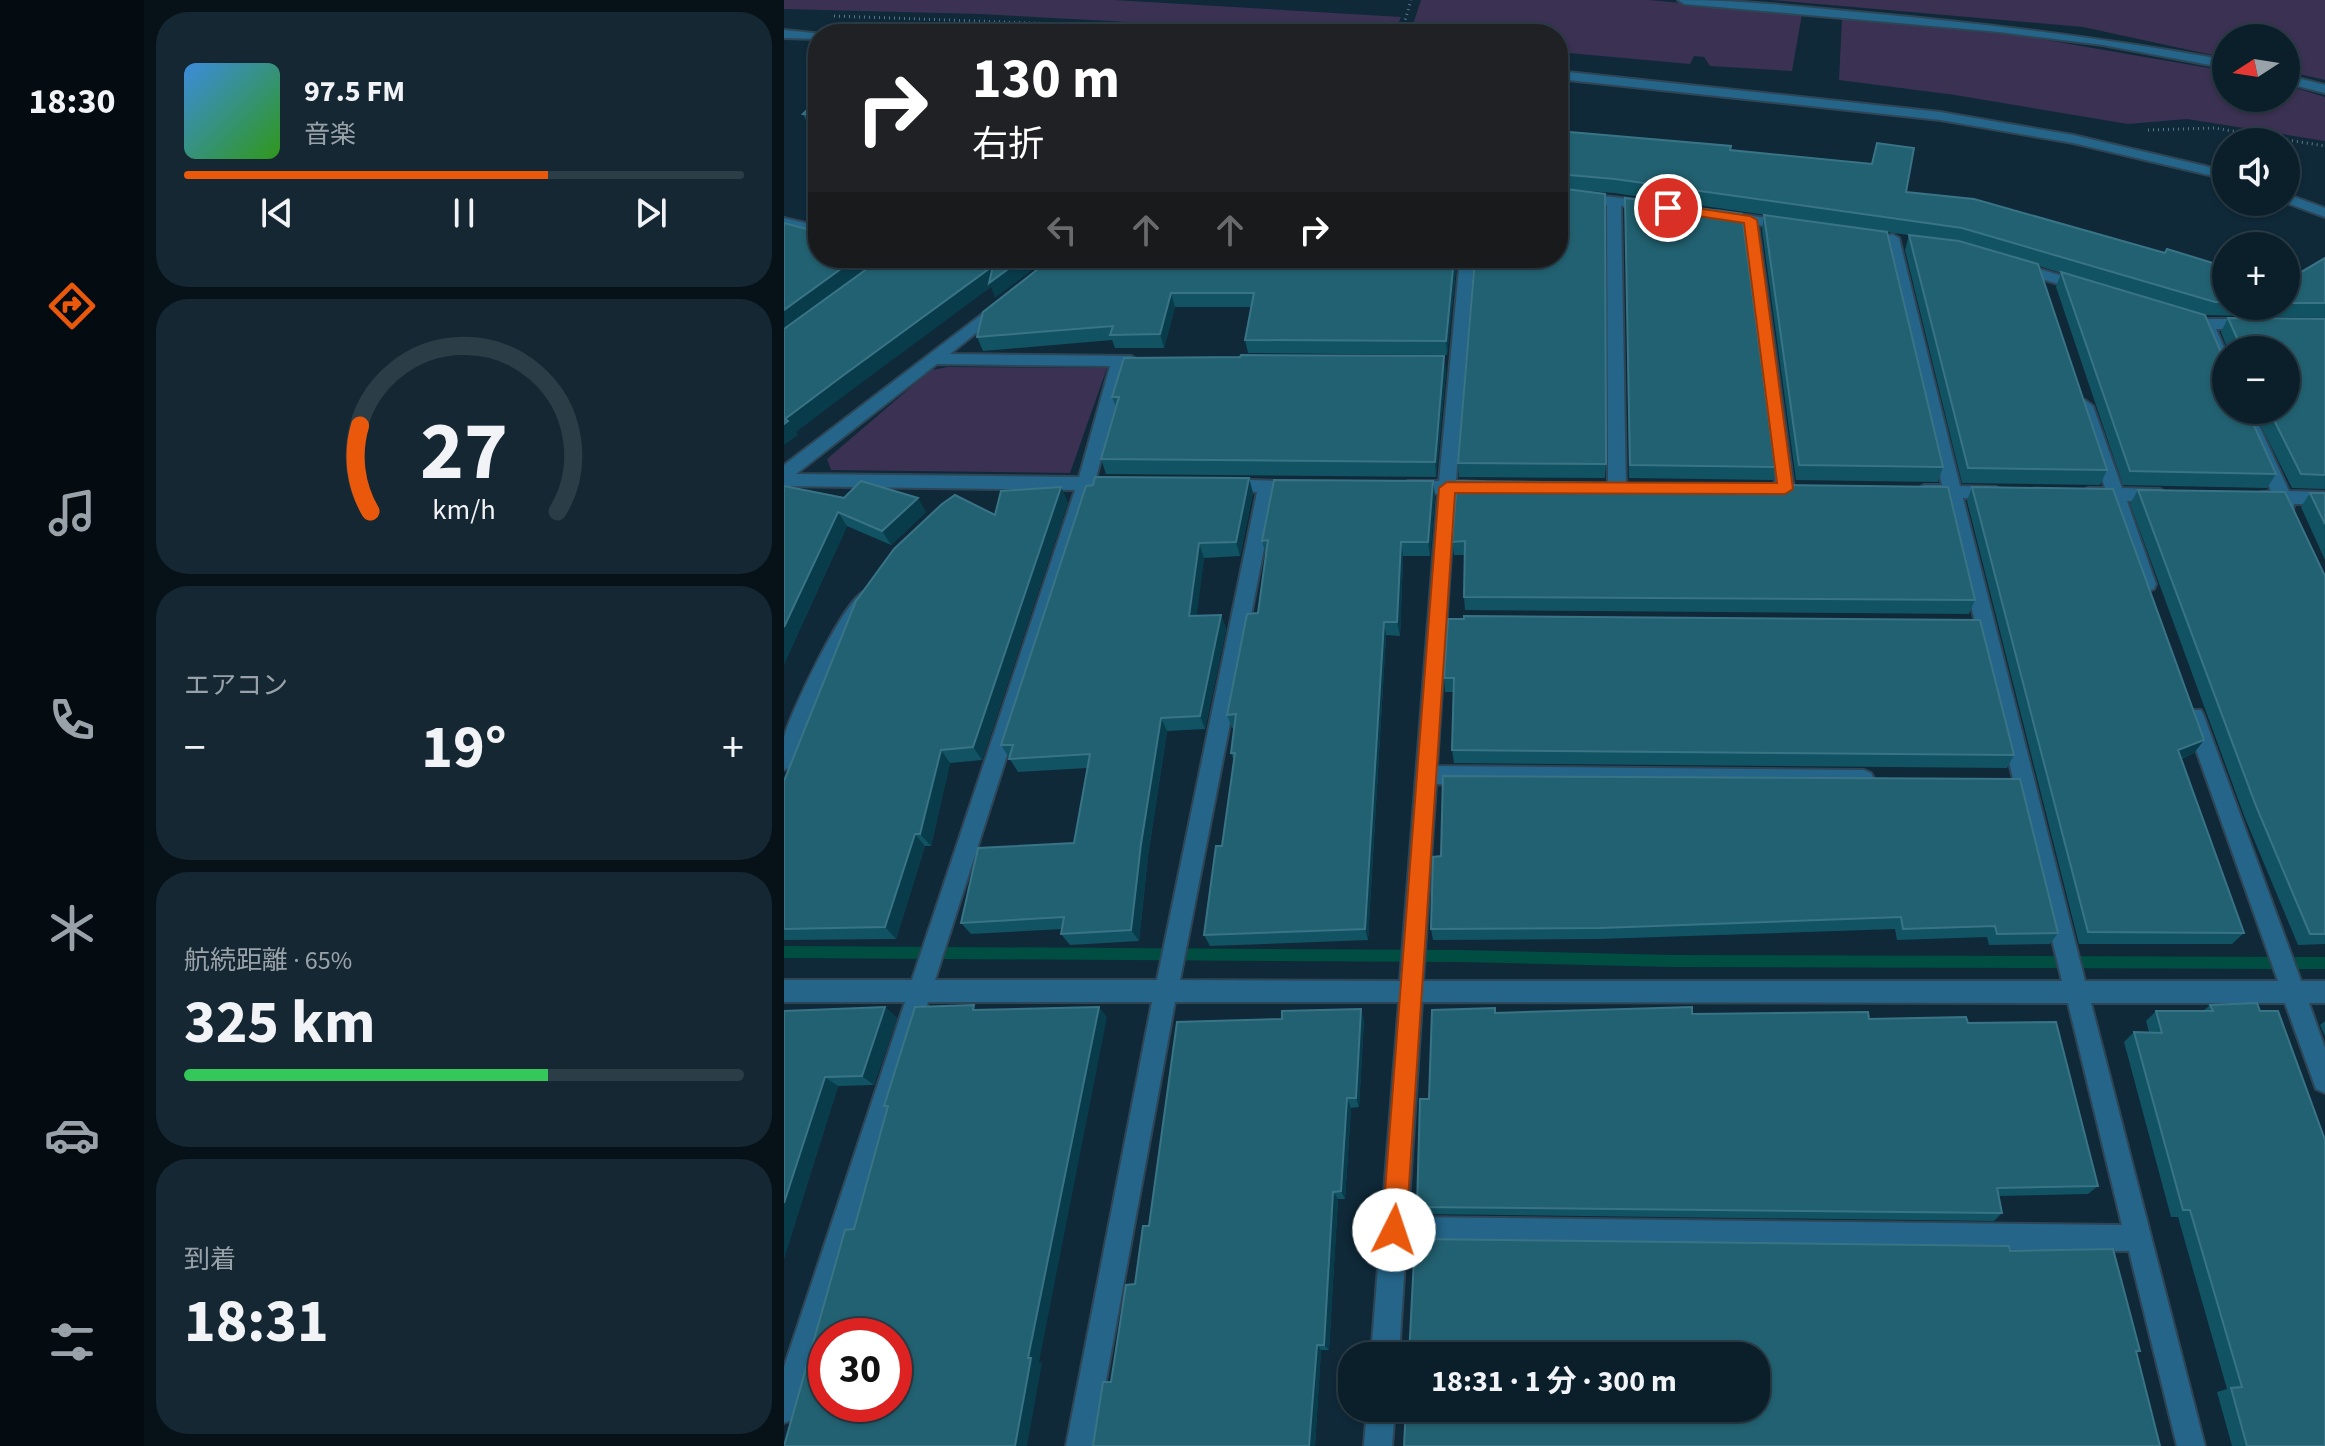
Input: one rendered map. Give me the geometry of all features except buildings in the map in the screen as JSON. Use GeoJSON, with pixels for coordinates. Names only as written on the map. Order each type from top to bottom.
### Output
{"type":"FeatureCollection","features":[{"type":"Feature","properties":{"kind":"street"},"geometry":{"type":"LineString","coordinates":[[1684,0],[1999,28],[2103,41],[2212,61]]}},
{"type":"Feature","properties":{"kind":"street"},"geometry":{"type":"LineString","coordinates":[[784,34],[808,35]]}},
{"type":"Feature","properties":{"kind":"street"},"geometry":{"type":"LineString","coordinates":[[1568,76],[1940,116],[2073,139],[2212,172]]}},
{"type":"Feature","properties":{"kind":"street"},"geometry":{"type":"LineString","coordinates":[[2300,83],[2325,89]]}},
{"type":"Feature","properties":{"kind":"street"},"geometry":{"type":"LineString","coordinates":[[1568,196],[1659,207]]}},
{"type":"Feature","properties":{"kind":"street"},"geometry":{"type":"LineString","coordinates":[[1614,200],[1617,488]]}},
{"type":"Feature","properties":{"kind":"street"},"geometry":{"type":"LineString","coordinates":[[2300,203],[2325,213]]}},
{"type":"Feature","properties":{"kind":"street"},"geometry":{"type":"LineString","coordinates":[[1705,213],[1797,226]]}},
{"type":"Feature","properties":{"kind":"street"},"geometry":{"type":"LineString","coordinates":[[1750,220],[1785,489]]}},
{"type":"Feature","properties":{"kind":"street"},"geometry":{"type":"LineString","coordinates":[[784,222],[808,228]]}},
{"type":"Feature","properties":{"kind":"street"},"geometry":{"type":"LineString","coordinates":[[1891,238],[1952,492],[1976,624],[2078,990],[2191,1446]]}},
{"type":"Feature","properties":{"kind":"street"},"geometry":{"type":"LineString","coordinates":[[1999,261],[2102,293]]}},
{"type":"Feature","properties":{"kind":"street"},"geometry":{"type":"LineString","coordinates":[[1386,1342],[1428,775],[1446,620],[1450,363],[1461,268]]}},
{"type":"Feature","properties":{"kind":"street"},"geometry":{"type":"LineString","coordinates":[[2041,274],[2051,304]]}},
{"type":"Feature","properties":{"kind":"street"},"geometry":{"type":"LineString","coordinates":[[784,477],[1015,295]]}},
{"type":"Feature","properties":{"kind":"street"},"geometry":{"type":"LineString","coordinates":[[2212,346],[2198,322],[2265,324]]}},
{"type":"Feature","properties":{"kind":"street"},"geometry":{"type":"LineString","coordinates":[[935,359],[1150,361]]}},
{"type":"Feature","properties":{"kind":"street"},"geometry":{"type":"LineString","coordinates":[[784,1409],[1086,483],[1119,361]]}},
{"type":"Feature","properties":{"kind":"street"},"geometry":{"type":"LineString","coordinates":[[2081,392],[2153,600]]}},
{"type":"Feature","properties":{"kind":"street"},"geometry":{"type":"LineString","coordinates":[[2250,424],[2295,523]]}},
{"type":"Feature","properties":{"kind":"street"},"geometry":{"type":"LineString","coordinates":[[784,477],[1131,484]]}},
{"type":"Feature","properties":{"kind":"street"},"geometry":{"type":"LineString","coordinates":[[951,503],[973,482]]}},
{"type":"Feature","properties":{"kind":"street"},"geometry":{"type":"LineString","coordinates":[[1207,485],[1312,486]]}},
{"type":"Feature","properties":{"kind":"street"},"geometry":{"type":"LineString","coordinates":[[1080,1446],[1166,991],[1267,486]]}},
{"type":"Feature","properties":{"kind":"street"},"geometry":{"type":"LineString","coordinates":[[1387,487],[1509,488]]}},
{"type":"Feature","properties":{"kind":"street"},"geometry":{"type":"LineString","coordinates":[[1906,491],[2011,493]]}},
{"type":"Feature","properties":{"kind":"street"},"geometry":{"type":"LineString","coordinates":[[2071,494],[2176,496]]}},
{"type":"Feature","properties":{"kind":"street"},"geometry":{"type":"LineString","coordinates":[[2252,497],[2325,498]]}},
{"type":"Feature","properties":{"kind":"street"},"geometry":{"type":"LineString","coordinates":[[784,761],[844,626],[878,579]]}},
{"type":"Feature","properties":{"kind":"street"},"geometry":{"type":"LineString","coordinates":[[2185,690],[2325,1081]]}},
{"type":"Feature","properties":{"kind":"street"},"geometry":{"type":"LineString","coordinates":[[1428,775],[1883,779]]}},
{"type":"Feature","properties":{"kind":"street"},"geometry":{"type":"LineString","coordinates":[[784,991],[2325,992]]}},
{"type":"Feature","properties":{"kind":"street"},"geometry":{"type":"LineString","coordinates":[[1394,1230],[2139,1238]]}},
{"type":"Feature","properties":{"kind":"street"},"geometry":{"type":"LineString","coordinates":[[1378,1446],[1380,1422]]}},
{"type":"Feature","properties":{"kind":"path"},"geometry":{"type":"LineString","coordinates":[[1404,24],[1411,0]]}},
{"type":"Feature","properties":{"kind":"path"},"geometry":{"type":"LineString","coordinates":[[830,16],[1060,24]]}},
{"type":"Feature","properties":{"kind":"path"},"geometry":{"type":"LineString","coordinates":[[2140,131],[2166,127],[2210,128],[2325,146]]}},
{"type":"Feature","properties":{"kind":"shaded area"},"geometry":{"type":"Polygon","coordinates":[[[784,0],[1114,0],[1401,17],[1398,24],[1166,24],[979,14],[784,9],[784,0]]]}},
{"type":"Feature","properties":{"kind":"shaded area"},"geometry":{"type":"Polygon","coordinates":[[[1421,0],[1649,0],[1802,14],[1792,71],[1710,66],[1704,57],[1694,56],[1690,64],[1568,53],[1568,24],[1413,24],[1421,0]]]}},
{"type":"Feature","properties":{"kind":"shaded area"},"geometry":{"type":"Polygon","coordinates":[[[1771,0],[2325,0],[2325,80],[2300,74],[2300,24],[2212,24],[2212,55],[2083,27],[1771,0]]]}},
{"type":"Feature","properties":{"kind":"shaded area"},"geometry":{"type":"Polygon","coordinates":[[[1842,19],[2024,36],[2212,69],[2212,112],[2300,112],[2300,89],[2325,97],[2325,141],[2300,137],[2300,128],[2243,128],[2187,119],[2128,124],[1955,95],[1839,80],[1842,19]]]}},
{"type":"Feature","properties":{"kind":"shaded area"},"geometry":{"type":"Polygon","coordinates":[[[948,367],[1107,368],[1070,473],[831,470],[827,459],[931,370],[948,367]]]}},
{"type":"Feature","properties":{"kind":"waterway"},"geometry":{"type":"LineString","coordinates":[[784,952],[1460,956],[1672,961],[2325,963]]}},
{"type":"Feature","properties":{"kind":"route"},"geometry":{"type":"LineString","coordinates":[[1394,1230],[1447,488],[1785,489],[1750,220],[1668,208]]}}]}
